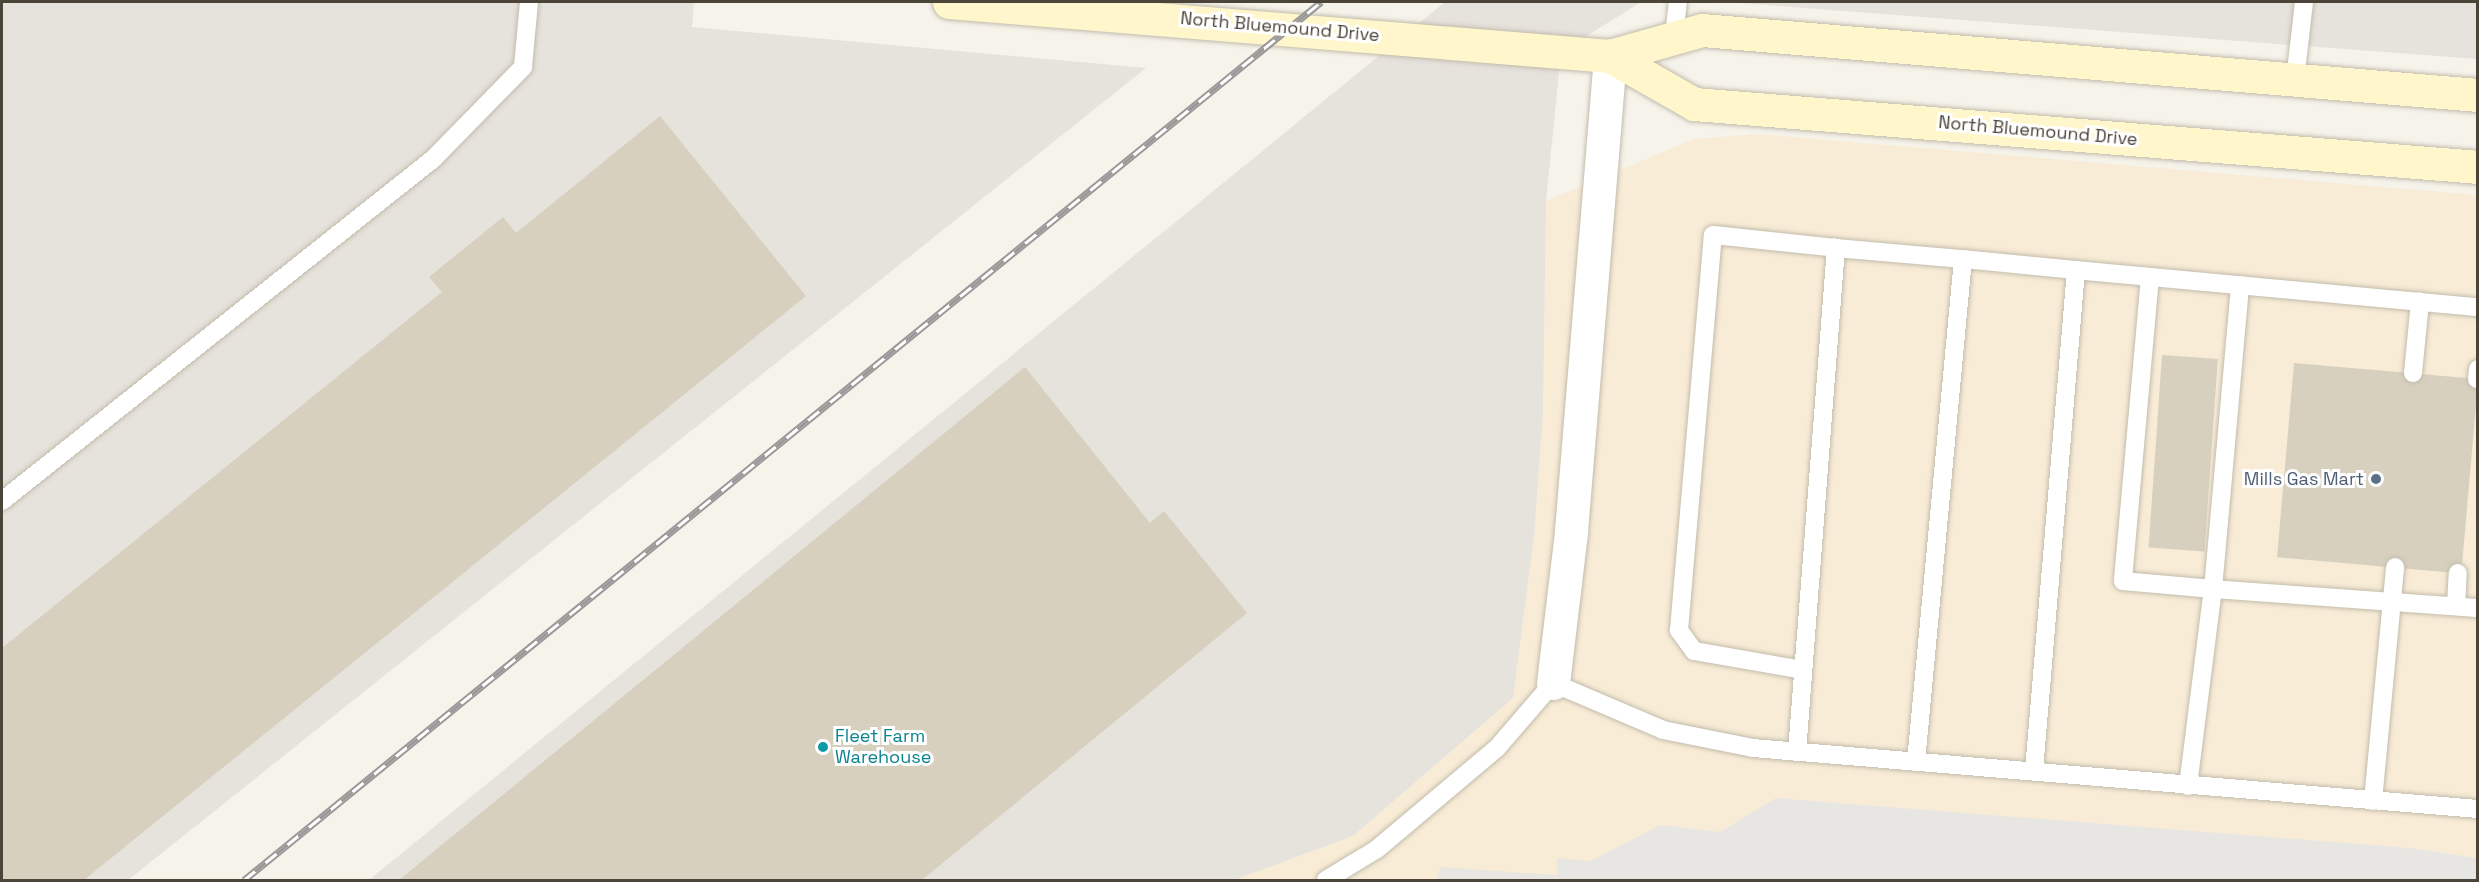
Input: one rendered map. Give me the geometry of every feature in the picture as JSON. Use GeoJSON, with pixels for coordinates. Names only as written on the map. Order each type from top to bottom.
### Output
{"type":"FeatureCollection","features":[{"type":"Feature","properties":{"kind":"main road","name":"North Bluemound Drive"},"geometry":{"type":"LineString","coordinates":[[949,2],[1045,5],[1610,56],[1702,30],[2478,95]]}},
{"type":"Feature","properties":{"kind":"main road","name":"North Bluemound Drive"},"geometry":{"type":"LineString","coordinates":[[1610,56],[1694,104],[2478,167]]}},
{"type":"Feature","properties":{"kind":"street"},"geometry":{"type":"LineString","coordinates":[[1553,683],[1571,531],[1610,56]]}},
{"type":"Feature","properties":{"kind":"lane"},"geometry":{"type":"LineString","coordinates":[[2,501],[433,159],[524,67],[529,2]]}},
{"type":"Feature","properties":{"kind":"lane"},"geometry":{"type":"LineString","coordinates":[[1674,38],[1678,2]]}},
{"type":"Feature","properties":{"kind":"lane"},"geometry":{"type":"LineString","coordinates":[[2295,80],[2304,2]]}},
{"type":"Feature","properties":{"kind":"lane"},"geometry":{"type":"LineString","coordinates":[[1803,670],[1694,651],[1679,630],[1713,235],[2478,307]]}},
{"type":"Feature","properties":{"kind":"lane"},"geometry":{"type":"LineString","coordinates":[[1797,752],[1836,248]]}},
{"type":"Feature","properties":{"kind":"lane"},"geometry":{"type":"LineString","coordinates":[[1916,762],[1963,259]]}},
{"type":"Feature","properties":{"kind":"lane"},"geometry":{"type":"LineString","coordinates":[[2034,771],[2076,270]]}},
{"type":"Feature","properties":{"kind":"lane"},"geometry":{"type":"LineString","coordinates":[[2150,277],[2123,581],[2478,608]]}},
{"type":"Feature","properties":{"kind":"lane"},"geometry":{"type":"LineString","coordinates":[[2188,786],[2213,589],[2240,285]]}},
{"type":"Feature","properties":{"kind":"lane"},"geometry":{"type":"LineString","coordinates":[[2413,374],[2420,301]]}},
{"type":"Feature","properties":{"kind":"lane"},"geometry":{"type":"LineString","coordinates":[[2477,379],[2478,369]]}},
{"type":"Feature","properties":{"kind":"lane"},"geometry":{"type":"LineString","coordinates":[[2373,801],[2395,567]]}},
{"type":"Feature","properties":{"kind":"lane"},"geometry":{"type":"LineString","coordinates":[[2456,606],[2458,573]]}},
{"type":"Feature","properties":{"kind":"lane"},"geometry":{"type":"LineString","coordinates":[[1326,880],[1377,849],[1497,748],[1553,683],[1663,730],[1753,748],[2478,809]]}},
{"type":"Feature","properties":{"kind":"shaded area"},"geometry":{"type":"Polygon","coordinates":[[[2,2],[694,2],[692,27],[1146,68],[128,880],[2,880],[2,2]]]}},
{"type":"Feature","properties":{"kind":"shaded area"},"geometry":{"type":"Polygon","coordinates":[[[1445,2],[1641,2],[1561,52],[1546,201],[1543,413],[1534,536],[1513,698],[1353,836],[1234,880],[369,880],[1445,2]]]}},
{"type":"Feature","properties":{"kind":"shaded area"},"geometry":{"type":"Polygon","coordinates":[[[1726,2],[2477,2],[2477,59],[1726,2]]]}},
{"type":"Feature","properties":{"kind":"shaded area"},"geometry":{"type":"Polygon","coordinates":[[[1758,134],[2477,195],[2477,880],[1234,880],[1353,836],[1513,698],[1534,536],[1543,413],[1546,201],[1694,139],[1758,134]]]}},
{"type":"Feature","properties":{"kind":"shaded area"},"geometry":{"type":"Polygon","coordinates":[[[1776,798],[2409,848],[2477,858],[2477,880],[1437,880],[1440,867],[1557,875],[1557,858],[1591,861],[1660,825],[1720,832],[1776,798]]]}},
{"type":"Feature","properties":{"kind":"building"},"geometry":{"type":"Polygon","coordinates":[[[660,116],[806,296],[84,880],[2,880],[2,648],[442,292],[429,277],[503,217],[516,233],[660,116]]]}},
{"type":"Feature","properties":{"kind":"building"},"geometry":{"type":"Polygon","coordinates":[[[2162,355],[2218,359],[2204,551],[2149,548],[2162,355]]]}},
{"type":"Feature","properties":{"kind":"building"},"geometry":{"type":"Polygon","coordinates":[[[2294,363],[2478,379],[2461,573],[2277,557],[2294,363]]]}},
{"type":"Feature","properties":{"kind":"building","name":"Fleet Farm Warehouse"},"geometry":{"type":"Polygon","coordinates":[[[1025,367],[1150,523],[1164,511],[1247,613],[922,880],[399,880],[1025,367]]]}},
{"type":"Feature","properties":{"kind":"railway"},"geometry":{"type":"LineString","coordinates":[[244,880],[1321,2]]}},
{"type":"Feature","properties":{"kind":"place","name":"Mills Gas Mart"},"geometry":{"type":"Point","coordinates":[2376,479]}},
{"type":"Feature","properties":{"kind":"place","name":"Fleet Farm Warehouse"},"geometry":{"type":"Point","coordinates":[823,747]}}]}
